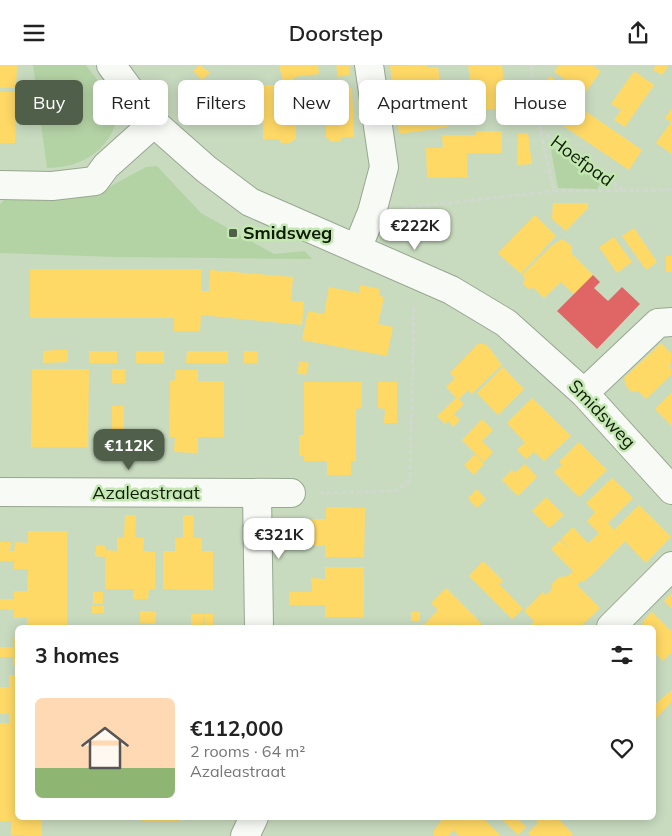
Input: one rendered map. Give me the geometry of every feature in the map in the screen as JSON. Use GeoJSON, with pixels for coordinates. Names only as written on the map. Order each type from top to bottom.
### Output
{"type":"FeatureCollection","features":[{"type":"Feature","properties":{"kind":"street","name":"Smidsweg"},"geometry":{"type":"LineString","coordinates":[[111,65],[122,80]]}},
{"type":"Feature","properties":{"kind":"street"},"geometry":{"type":"LineString","coordinates":[[357,249],[372,212],[384,167],[370,65]]}},
{"type":"Feature","properties":{"kind":"street"},"geometry":{"type":"LineString","coordinates":[[0,185],[52,186],[95,181],[106,165],[152,125]]}},
{"type":"Feature","properties":{"kind":"street","name":"Smidsweg"},"geometry":{"type":"LineString","coordinates":[[156,125],[206,169],[250,202],[451,290],[506,323],[584,393],[672,490]]}},
{"type":"Feature","properties":{"kind":"street"},"geometry":{"type":"LineString","coordinates":[[584,393],[658,323],[672,322]]}},
{"type":"Feature","properties":{"kind":"street","name":"Azaleastraat"},"geometry":{"type":"LineString","coordinates":[[0,492],[291,493]]}},
{"type":"Feature","properties":{"kind":"street"},"geometry":{"type":"LineString","coordinates":[[257,493],[259,625]]}},
{"type":"Feature","properties":{"kind":"street"},"geometry":{"type":"LineString","coordinates":[[613,625],[672,565]]}},
{"type":"Feature","properties":{"kind":"street"},"geometry":{"type":"LineString","coordinates":[[245,836],[253,820]]}},
{"type":"Feature","properties":{"kind":"path","name":"Hoefpad"},"geometry":{"type":"LineString","coordinates":[[531,65],[540,130],[554,191]]}},
{"type":"Feature","properties":{"kind":"path","name":"Hoefpad"},"geometry":{"type":"LineString","coordinates":[[540,130],[625,191]]}},
{"type":"Feature","properties":{"kind":"path","name":"Hoefpad"},"geometry":{"type":"LineString","coordinates":[[372,212],[554,191],[672,190]]}},
{"type":"Feature","properties":{"kind":"path"},"geometry":{"type":"LineString","coordinates":[[291,493],[396,491],[410,481],[412,308],[426,279]]}},
{"type":"Feature","properties":{"kind":"green space"},"geometry":{"type":"Polygon","coordinates":[[[33,65],[86,65],[97,80],[93,80],[93,125],[115,125],[104,144],[95,153],[74,164],[47,168],[41,125],[83,125],[83,80],[35,80],[33,65]]]}},
{"type":"Feature","properties":{"kind":"green space"},"geometry":{"type":"Polygon","coordinates":[[[560,148],[603,179],[597,189],[558,188],[551,150],[560,148]]]}},
{"type":"Feature","properties":{"kind":"green space"},"geometry":{"type":"Polygon","coordinates":[[[157,166],[201,213],[274,254],[305,251],[312,259],[116,257],[0,253],[0,204],[6,198],[109,187],[146,167],[157,166]]]}},
{"type":"Feature","properties":{"kind":"building: Homes"},"geometry":{"type":"Polygon","coordinates":[[[0,65],[17,65],[15,88],[0,88],[0,65]]]}},
{"type":"Feature","properties":{"kind":"building: Homes"},"geometry":{"type":"Polygon","coordinates":[[[200,65],[210,73],[202,80],[193,71],[200,65]]]}},
{"type":"Feature","properties":{"kind":"building: Homes"},"geometry":{"type":"Polygon","coordinates":[[[279,65],[318,65],[319,74],[294,77],[294,80],[283,80],[279,65]]]}},
{"type":"Feature","properties":{"kind":"building: Homes"},"geometry":{"type":"Polygon","coordinates":[[[336,65],[349,65],[350,75],[338,77],[336,65]]]}},
{"type":"Feature","properties":{"kind":"building: Homes"},"geometry":{"type":"Polygon","coordinates":[[[427,65],[427,68],[438,67],[440,80],[392,80],[390,66],[427,65]]]}},
{"type":"Feature","properties":{"kind":"building: Homes"},"geometry":{"type":"Polygon","coordinates":[[[468,65],[502,65],[504,80],[496,80],[496,108],[486,110],[486,80],[470,80],[468,65]]]}},
{"type":"Feature","properties":{"kind":"building: Homes"},"geometry":{"type":"Polygon","coordinates":[[[559,65],[596,65],[594,67],[601,71],[585,93],[585,80],[566,80],[554,72],[559,65]]]}},
{"type":"Feature","properties":{"kind":"building: Homes"},"geometry":{"type":"Polygon","coordinates":[[[656,65],[669,65],[662,75],[653,70],[656,65]]]}},
{"type":"Feature","properties":{"kind":"building: Homes"},"geometry":{"type":"Polygon","coordinates":[[[634,71],[654,85],[625,127],[614,120],[621,110],[611,104],[634,71]]]}},
{"type":"Feature","properties":{"kind":"building: Homes"},"geometry":{"type":"Polygon","coordinates":[[[550,76],[556,80],[546,80],[550,76]]]}},
{"type":"Feature","properties":{"kind":"building: Homes"},"geometry":{"type":"Polygon","coordinates":[[[264,85],[274,85],[274,125],[296,125],[296,139],[289,143],[282,143],[278,139],[263,139],[264,85]]]}},
{"type":"Feature","properties":{"kind":"building: Homes"},"geometry":{"type":"Polygon","coordinates":[[[349,88],[352,88],[354,137],[343,137],[340,141],[332,142],[326,137],[326,125],[349,125],[349,88]]]}},
{"type":"Feature","properties":{"kind":"building: Homes"},"geometry":{"type":"Polygon","coordinates":[[[0,92],[15,92],[15,143],[0,143],[0,92]]]}},
{"type":"Feature","properties":{"kind":"building: Homes"},"geometry":{"type":"Polygon","coordinates":[[[672,108],[672,154],[656,143],[671,122],[665,118],[672,108]]]}},
{"type":"Feature","properties":{"kind":"building: Homes"},"geometry":{"type":"Polygon","coordinates":[[[585,111],[642,150],[629,170],[562,125],[585,125],[585,111]]]}},
{"type":"Feature","properties":{"kind":"building: Homes"},"geometry":{"type":"Polygon","coordinates":[[[398,125],[448,125],[448,127],[399,134],[398,125]]]}},
{"type":"Feature","properties":{"kind":"building: Homes"},"geometry":{"type":"Polygon","coordinates":[[[476,131],[502,131],[502,153],[467,153],[467,177],[427,178],[426,148],[443,148],[442,135],[476,135],[476,131]]]}},
{"type":"Feature","properties":{"kind":"building: Homes"},"geometry":{"type":"Polygon","coordinates":[[[528,133],[532,164],[517,165],[518,134],[528,133]]]}},
{"type":"Feature","properties":{"kind":"building: Homes"},"geometry":{"type":"Polygon","coordinates":[[[553,203],[588,203],[588,208],[566,231],[552,219],[553,203]]]}},
{"type":"Feature","properties":{"kind":"building: Homes"},"geometry":{"type":"Polygon","coordinates":[[[535,215],[556,236],[521,274],[498,253],[535,215]]]}},
{"type":"Feature","properties":{"kind":"building: Homes"},"geometry":{"type":"Polygon","coordinates":[[[634,228],[657,262],[646,270],[622,236],[634,228]]]}},
{"type":"Feature","properties":{"kind":"building: Homes"},"geometry":{"type":"Polygon","coordinates":[[[614,237],[632,262],[617,273],[599,247],[614,237]]]}},
{"type":"Feature","properties":{"kind":"building: Homes"},"geometry":{"type":"Polygon","coordinates":[[[562,239],[572,246],[572,254],[593,275],[574,294],[561,282],[544,298],[534,288],[529,289],[523,284],[525,279],[522,275],[551,246],[562,239]]]}},
{"type":"Feature","properties":{"kind":"building: Homes"},"geometry":{"type":"Polygon","coordinates":[[[666,256],[672,256],[672,272],[666,272],[666,256]]]}},
{"type":"Feature","properties":{"kind":"building: Homes"},"geometry":{"type":"Polygon","coordinates":[[[30,269],[201,269],[201,291],[209,291],[210,270],[293,277],[291,301],[304,302],[302,325],[201,315],[200,331],[174,331],[174,318],[30,318],[30,269]]]}},
{"type":"Feature","properties":{"kind":"building: Homes"},"geometry":{"type":"Polygon","coordinates":[[[360,285],[380,289],[379,296],[384,297],[378,324],[393,327],[387,356],[302,340],[308,311],[324,314],[329,287],[359,293],[360,285]]]}},
{"type":"Feature","properties":{"kind":"building: Homes"},"geometry":{"type":"Polygon","coordinates":[[[479,343],[487,345],[502,365],[472,394],[468,390],[459,399],[464,404],[454,414],[460,420],[453,427],[448,421],[445,424],[437,416],[456,398],[446,387],[455,378],[450,373],[479,343]]]}},
{"type":"Feature","properties":{"kind":"building: Homes"},"geometry":{"type":"Polygon","coordinates":[[[661,343],[672,354],[670,367],[672,374],[646,399],[638,391],[632,392],[626,386],[624,378],[661,343]]]}},
{"type":"Feature","properties":{"kind":"building: Homes"},"geometry":{"type":"Polygon","coordinates":[[[68,350],[68,362],[43,363],[43,351],[68,350]]]}},
{"type":"Feature","properties":{"kind":"building: Homes"},"geometry":{"type":"Polygon","coordinates":[[[89,351],[117,351],[117,363],[89,363],[89,351]]]}},
{"type":"Feature","properties":{"kind":"building: Homes"},"geometry":{"type":"Polygon","coordinates":[[[136,351],[164,351],[164,363],[136,363],[136,351]]]}},
{"type":"Feature","properties":{"kind":"building: Homes"},"geometry":{"type":"Polygon","coordinates":[[[187,351],[228,351],[228,363],[186,363],[187,351]]]}},
{"type":"Feature","properties":{"kind":"building: Homes"},"geometry":{"type":"Polygon","coordinates":[[[244,351],[258,351],[258,363],[244,363],[244,351]]]}},
{"type":"Feature","properties":{"kind":"building: Homes"},"geometry":{"type":"Polygon","coordinates":[[[300,361],[309,363],[306,375],[297,373],[300,361]]]}},
{"type":"Feature","properties":{"kind":"building: Homes"},"geometry":{"type":"Polygon","coordinates":[[[503,367],[524,389],[498,415],[477,393],[503,367]]]}},
{"type":"Feature","properties":{"kind":"building: Homes"},"geometry":{"type":"Polygon","coordinates":[[[32,369],[89,369],[88,447],[31,447],[32,369]]]}},
{"type":"Feature","properties":{"kind":"building: Homes"},"geometry":{"type":"Polygon","coordinates":[[[112,369],[125,369],[125,383],[112,383],[112,369]]]}},
{"type":"Feature","properties":{"kind":"building: Homes"},"geometry":{"type":"Polygon","coordinates":[[[175,370],[198,370],[198,381],[224,381],[224,437],[198,437],[198,453],[174,452],[175,437],[169,437],[170,381],[175,380],[175,370]]]}},
{"type":"Feature","properties":{"kind":"building: Homes"},"geometry":{"type":"Polygon","coordinates":[[[304,382],[362,382],[362,408],[356,409],[356,461],[351,461],[351,475],[327,475],[327,461],[304,461],[304,456],[299,456],[299,435],[304,435],[304,382]]]}},
{"type":"Feature","properties":{"kind":"building: Homes"},"geometry":{"type":"Polygon","coordinates":[[[378,382],[397,382],[397,423],[384,423],[385,409],[378,408],[378,382]]]}},
{"type":"Feature","properties":{"kind":"building: Homes"},"geometry":{"type":"Polygon","coordinates":[[[672,392],[672,426],[655,409],[672,392]]]}},
{"type":"Feature","properties":{"kind":"building: Homes"},"geometry":{"type":"Polygon","coordinates":[[[532,398],[571,436],[544,461],[534,452],[526,459],[517,450],[525,442],[507,423],[532,398]]]}},
{"type":"Feature","properties":{"kind":"building: Homes"},"geometry":{"type":"Polygon","coordinates":[[[112,406],[124,406],[124,434],[112,434],[112,406]]]}},
{"type":"Feature","properties":{"kind":"building: Homes"},"geometry":{"type":"Polygon","coordinates":[[[482,419],[493,430],[482,441],[493,452],[484,462],[462,440],[482,419]]]}},
{"type":"Feature","properties":{"kind":"building: Homes"},"geometry":{"type":"Polygon","coordinates":[[[131,434],[147,434],[147,448],[131,448],[131,434]]]}},
{"type":"Feature","properties":{"kind":"building: Homes"},"geometry":{"type":"Polygon","coordinates":[[[579,442],[607,470],[579,497],[554,472],[562,465],[559,462],[579,442]]]}},
{"type":"Feature","properties":{"kind":"building: Homes"},"geometry":{"type":"Polygon","coordinates":[[[475,454],[484,464],[474,475],[464,465],[475,454]]]}},
{"type":"Feature","properties":{"kind":"building: Homes"},"geometry":{"type":"Polygon","coordinates":[[[525,464],[537,477],[518,496],[502,480],[512,470],[515,473],[525,464]]]}},
{"type":"Feature","properties":{"kind":"building: Homes"},"geometry":{"type":"Polygon","coordinates":[[[612,478],[633,498],[608,523],[614,530],[639,505],[671,537],[646,563],[625,541],[594,573],[583,582],[582,580],[577,585],[600,608],[582,625],[532,625],[531,624],[534,621],[524,611],[543,592],[546,595],[552,589],[552,584],[559,577],[568,576],[573,571],[551,549],[560,540],[576,555],[561,539],[573,527],[588,543],[599,533],[587,521],[595,512],[586,503],[612,478]]]}},
{"type":"Feature","properties":{"kind":"building: Homes"},"geometry":{"type":"Polygon","coordinates":[[[477,489],[486,499],[477,508],[468,498],[477,489]]]}},
{"type":"Feature","properties":{"kind":"building: Homes"},"geometry":{"type":"Polygon","coordinates":[[[546,497],[564,515],[549,528],[532,511],[546,497]]]}},
{"type":"Feature","properties":{"kind":"building: Homes"},"geometry":{"type":"Polygon","coordinates":[[[326,507],[365,508],[364,557],[325,557],[325,546],[312,546],[312,532],[290,533],[290,519],[326,519],[326,507]]]}},
{"type":"Feature","properties":{"kind":"building: Homes"},"geometry":{"type":"Polygon","coordinates":[[[125,515],[136,515],[135,538],[144,538],[143,551],[155,552],[155,589],[149,589],[148,599],[133,599],[134,589],[105,589],[105,557],[95,556],[96,545],[105,546],[105,550],[117,551],[117,538],[124,537],[125,515]]]}},
{"type":"Feature","properties":{"kind":"building: Homes"},"geometry":{"type":"Polygon","coordinates":[[[183,515],[194,515],[193,538],[202,538],[202,551],[213,551],[213,590],[163,589],[163,551],[175,551],[175,538],[183,538],[183,515]]]}},
{"type":"Feature","properties":{"kind":"building: Homes"},"geometry":{"type":"Polygon","coordinates":[[[28,531],[67,531],[67,625],[27,625],[27,618],[14,618],[14,610],[0,609],[0,599],[14,599],[14,591],[27,591],[28,569],[14,569],[14,561],[0,561],[0,542],[11,542],[10,551],[14,551],[15,542],[28,543],[28,531]]]}},
{"type":"Feature","properties":{"kind":"building: Homes"},"geometry":{"type":"Polygon","coordinates":[[[483,561],[503,581],[499,584],[523,609],[512,619],[469,576],[483,561]]]}},
{"type":"Feature","properties":{"kind":"building: Homes"},"geometry":{"type":"Polygon","coordinates":[[[325,567],[364,567],[364,617],[325,617],[325,605],[289,605],[289,592],[312,592],[311,578],[325,579],[325,567]]]}},
{"type":"Feature","properties":{"kind":"building: Homes"},"geometry":{"type":"Polygon","coordinates":[[[446,588],[482,624],[424,625],[438,610],[431,603],[446,588]]]}},
{"type":"Feature","properties":{"kind":"building: Homes"},"geometry":{"type":"Polygon","coordinates":[[[93,592],[103,592],[103,604],[93,604],[93,592]]]}},
{"type":"Feature","properties":{"kind":"building: Homes"},"geometry":{"type":"Polygon","coordinates":[[[672,593],[672,609],[664,601],[672,593]]]}},
{"type":"Feature","properties":{"kind":"building: Homes"},"geometry":{"type":"Polygon","coordinates":[[[92,606],[104,606],[104,613],[92,613],[92,606]]]}},
{"type":"Feature","properties":{"kind":"building: Homes"},"geometry":{"type":"Polygon","coordinates":[[[140,611],[156,612],[155,624],[140,623],[140,611]]]}},
{"type":"Feature","properties":{"kind":"building: Homes"},"geometry":{"type":"Polygon","coordinates":[[[411,612],[420,612],[420,621],[411,621],[411,612]]]}},
{"type":"Feature","properties":{"kind":"building: Homes"},"geometry":{"type":"Polygon","coordinates":[[[652,612],[672,632],[672,652],[663,661],[656,654],[656,625],[642,625],[644,623],[642,622],[652,612]]]}},
{"type":"Feature","properties":{"kind":"building: Homes"},"geometry":{"type":"Polygon","coordinates":[[[191,614],[203,614],[203,625],[191,625],[191,614]]]}},
{"type":"Feature","properties":{"kind":"building: Homes"},"geometry":{"type":"Polygon","coordinates":[[[204,614],[213,614],[213,625],[205,625],[204,614]]]}},
{"type":"Feature","properties":{"kind":"building: Homes"},"geometry":{"type":"Polygon","coordinates":[[[14,638],[15,666],[13,666],[13,657],[0,657],[0,647],[14,647],[14,638]]]}},
{"type":"Feature","properties":{"kind":"building: Homes"},"geometry":{"type":"Polygon","coordinates":[[[9,675],[15,675],[15,820],[42,820],[42,836],[11,835],[11,821],[0,821],[0,723],[9,723],[9,713],[0,714],[0,687],[9,687],[9,675]]]}},
{"type":"Feature","properties":{"kind":"building: Homes"},"geometry":{"type":"Polygon","coordinates":[[[672,690],[672,701],[656,719],[656,703],[672,690]]]}},
{"type":"Feature","properties":{"kind":"building: Homes"},"geometry":{"type":"Polygon","coordinates":[[[142,820],[180,820],[180,821],[142,820]]]}},
{"type":"Feature","properties":{"kind":"building: Homes"},"geometry":{"type":"Polygon","coordinates":[[[442,820],[485,820],[501,836],[459,836],[454,830],[448,836],[434,836],[434,830],[442,820]]]}},
{"type":"Feature","properties":{"kind":"building: Homes"},"geometry":{"type":"Polygon","coordinates":[[[502,820],[519,820],[526,827],[518,835],[502,820]]]}},
{"type":"Feature","properties":{"kind":"building: Homes"},"geometry":{"type":"Polygon","coordinates":[[[536,820],[560,820],[573,834],[571,836],[531,836],[528,833],[538,823],[536,820]]]}},
{"type":"Feature","properties":{"kind":"building: Shops"},"geometry":{"type":"Polygon","coordinates":[[[593,275],[600,282],[594,288],[608,301],[622,287],[640,304],[597,349],[557,311],[593,275]]]}},
{"type":"Feature","properties":{"kind":"place","name":"Smidsweg"},"geometry":{"type":"Point","coordinates":[233,233]}}]}
